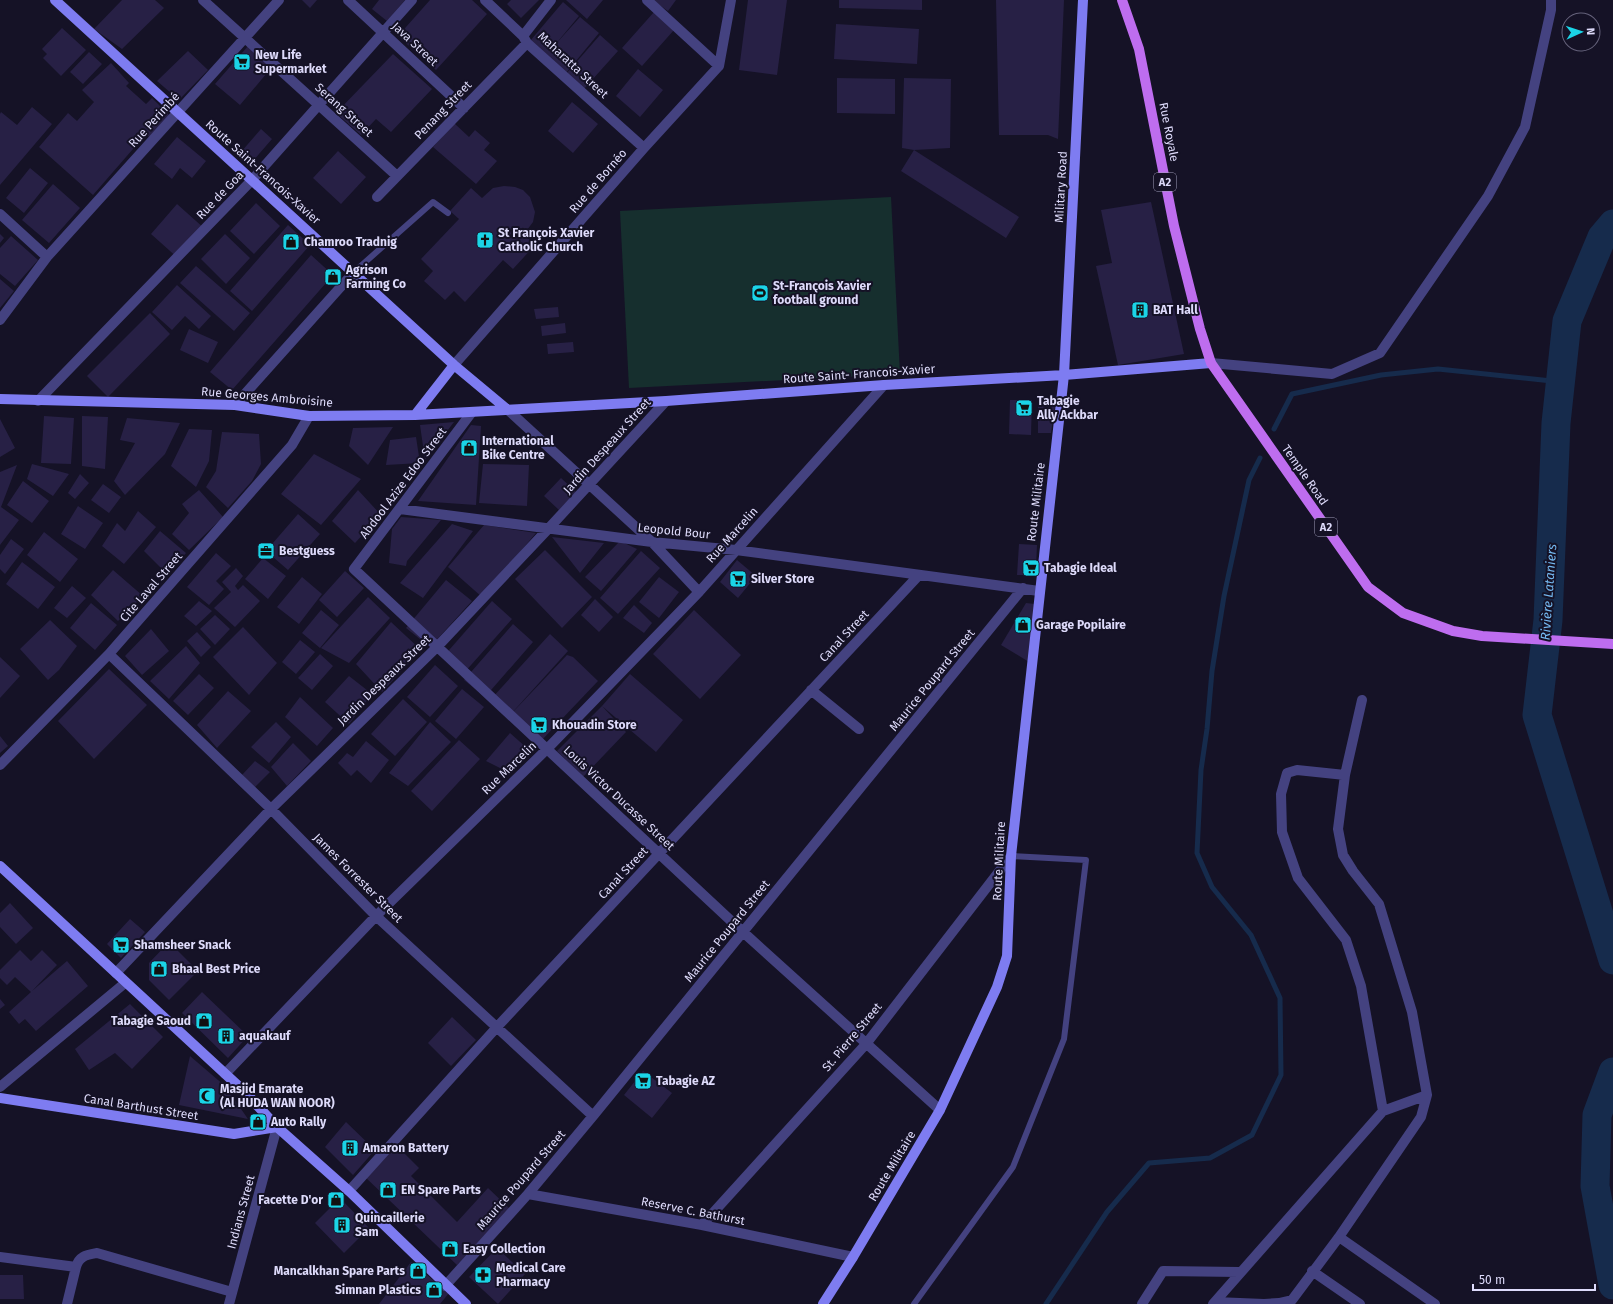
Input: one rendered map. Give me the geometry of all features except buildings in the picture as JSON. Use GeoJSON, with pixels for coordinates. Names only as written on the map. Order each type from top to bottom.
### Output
{"type":"FeatureCollection","features":[{"type":"Feature","properties":{"kind":"main road","name":"Route Saint-Francois-Xavier"},"geometry":{"type":"LineString","coordinates":[[55,0],[454,365],[508,410]]}},
{"type":"Feature","properties":{"kind":"main road","name":"Military Road"},"geometry":{"type":"LineString","coordinates":[[1064,375],[1083,0]]}},
{"type":"Feature","properties":{"kind":"main road","name":"Rue Royale"},"geometry":{"type":"LineString","coordinates":[[1122,0],[1139,49],[1174,226],[1200,329],[1211,363]]}},
{"type":"Feature","properties":{"kind":"main road","name":"Route Saint- Francois-Xavier"},"geometry":{"type":"LineString","coordinates":[[508,410],[884,385],[1064,375],[1211,363]]}},
{"type":"Feature","properties":{"kind":"main road","name":"Temple Road"},"geometry":{"type":"LineString","coordinates":[[1211,363],[1368,587],[1403,613],[1453,631],[1482,636],[1613,644]]}},
{"type":"Feature","properties":{"kind":"main road"},"geometry":{"type":"LineString","coordinates":[[415,415],[454,365]]}},
{"type":"Feature","properties":{"kind":"main road","name":"Route Militaire"},"geometry":{"type":"LineString","coordinates":[[823,1304],[853,1257],[940,1110],[997,987],[1007,956],[1011,856],[1064,375]]}},
{"type":"Feature","properties":{"kind":"main road","name":"Rue Georges Ambroisine"},"geometry":{"type":"LineString","coordinates":[[0,400],[235,405],[309,416],[415,415],[508,410]]}},
{"type":"Feature","properties":{"kind":"main road"},"geometry":{"type":"LineString","coordinates":[[0,866],[225,1074],[277,1127],[349,1192],[445,1286],[466,1304]]}},
{"type":"Feature","properties":{"kind":"main road","name":"Canal Barthust Street"},"geometry":{"type":"LineString","coordinates":[[0,1098],[234,1134],[277,1127]]}},
{"type":"Feature","properties":{"kind":"street","name":"Serang Street"},"geometry":{"type":"LineString","coordinates":[[203,0],[397,176]]}},
{"type":"Feature","properties":{"kind":"street","name":"Rue Perimbé"},"geometry":{"type":"LineString","coordinates":[[0,320],[47,257],[280,0]]}},
{"type":"Feature","properties":{"kind":"street","name":"Java Street"},"geometry":{"type":"LineString","coordinates":[[348,0],[464,108]]}},
{"type":"Feature","properties":{"kind":"street","name":"Rue de Goa"},"geometry":{"type":"LineString","coordinates":[[38,401],[252,180],[412,0]]}},
{"type":"Feature","properties":{"kind":"street","name":"Maharatta Street"},"geometry":{"type":"LineString","coordinates":[[485,0],[525,39],[644,148]]}},
{"type":"Feature","properties":{"kind":"street","name":"Penang Street"},"geometry":{"type":"LineString","coordinates":[[377,197],[464,108],[525,39],[551,0]]}},
{"type":"Feature","properties":{"kind":"street"},"geometry":{"type":"LineString","coordinates":[[647,0],[720,66]]}},
{"type":"Feature","properties":{"kind":"street"},"geometry":{"type":"LineString","coordinates":[[720,66],[731,0]]}},
{"type":"Feature","properties":{"kind":"street"},"geometry":{"type":"LineString","coordinates":[[1211,363],[1332,374],[1380,353],[1488,196],[1525,127],[1552,0]]}},
{"type":"Feature","properties":{"kind":"street","name":"Rue de Bornéo"},"geometry":{"type":"LineString","coordinates":[[454,365],[644,148],[720,66]]}},
{"type":"Feature","properties":{"kind":"street"},"geometry":{"type":"LineString","coordinates":[[0,214],[47,257]]}},
{"type":"Feature","properties":{"kind":"street"},"geometry":{"type":"LineString","coordinates":[[235,405],[354,272]]}},
{"type":"Feature","properties":{"kind":"street","name":"Rue Marcelin"},"geometry":{"type":"LineString","coordinates":[[225,1074],[376,916],[547,749],[699,592],[884,385]]}},
{"type":"Feature","properties":{"kind":"street","name":"Jardin Despeaux Street"},"geometry":{"type":"LineString","coordinates":[[116,973],[271,808],[437,647],[550,528],[666,400]]}},
{"type":"Feature","properties":{"kind":"street"},"geometry":{"type":"LineString","coordinates":[[508,410],[652,542],[699,592]]}},
{"type":"Feature","properties":{"kind":"street","name":"Abdool Azize Edoo Street"},"geometry":{"type":"LineString","coordinates":[[354,569],[400,510],[472,412]]}},
{"type":"Feature","properties":{"kind":"street","name":"Cite Laval Street"},"geometry":{"type":"LineString","coordinates":[[0,765],[109,654],[292,445],[309,416]]}},
{"type":"Feature","properties":{"kind":"street","name":"Leopold Bour"},"geometry":{"type":"LineString","coordinates":[[400,510],[652,542],[736,550],[1039,591]]}},
{"type":"Feature","properties":{"kind":"street","name":"Louis Victor Ducasse Street"},"geometry":{"type":"LineString","coordinates":[[354,569],[743,932]]}},
{"type":"Feature","properties":{"kind":"street","name":"Canal Street"},"geometry":{"type":"LineString","coordinates":[[349,1192],[497,1027],[919,574]]}},
{"type":"Feature","properties":{"kind":"street","name":"Maurice Poupard Street"},"geometry":{"type":"LineString","coordinates":[[445,1286],[528,1194],[593,1116],[1024,588]]}},
{"type":"Feature","properties":{"kind":"street","name":"James Forrester Street"},"geometry":{"type":"LineString","coordinates":[[109,654],[271,808],[376,916],[593,1116]]}},
{"type":"Feature","properties":{"kind":"street"},"geometry":{"type":"LineString","coordinates":[[811,690],[859,728]]}},
{"type":"Feature","properties":{"kind":"street"},"geometry":{"type":"LineString","coordinates":[[1214,1303],[1264,1304],[1292,1300],[1312,1271],[1339,1237],[1422,1117],[1426,1095],[1412,1012],[1379,904],[1353,871],[1343,855],[1338,829],[1346,775],[1362,700]]}},
{"type":"Feature","properties":{"kind":"street"},"geometry":{"type":"LineString","coordinates":[[1346,775],[1297,770],[1286,774],[1281,794],[1282,832],[1298,878],[1346,940],[1361,986],[1383,1111]]}},
{"type":"Feature","properties":{"kind":"street","name":"St. Pierre Street"},"geometry":{"type":"LineString","coordinates":[[702,1226],[866,1044],[1011,856]]}},
{"type":"Feature","properties":{"kind":"street"},"geometry":{"type":"LineString","coordinates":[[743,932],[940,1110]]}},
{"type":"Feature","properties":{"kind":"street"},"geometry":{"type":"LineString","coordinates":[[0,1087],[125,983]]}},
{"type":"Feature","properties":{"kind":"street"},"geometry":{"type":"LineString","coordinates":[[1214,1303],[1239,1272],[1383,1111],[1426,1095]]}},
{"type":"Feature","properties":{"kind":"street","name":"Indians Street"},"geometry":{"type":"LineString","coordinates":[[229,1304],[277,1127]]}},
{"type":"Feature","properties":{"kind":"street","name":"Reserve C. Bathurst"},"geometry":{"type":"LineString","coordinates":[[528,1194],[702,1226],[853,1257]]}},
{"type":"Feature","properties":{"kind":"street"},"geometry":{"type":"LineString","coordinates":[[1339,1237],[1435,1304]]}},
{"type":"Feature","properties":{"kind":"street"},"geometry":{"type":"LineString","coordinates":[[67,1304],[78,1260],[85,1255],[96,1253],[232,1292]]}},
{"type":"Feature","properties":{"kind":"street"},"geometry":{"type":"LineString","coordinates":[[0,1256],[76,1267]]}},
{"type":"Feature","properties":{"kind":"street"},"geometry":{"type":"LineString","coordinates":[[1142,1304],[1163,1271],[1239,1272]]}},
{"type":"Feature","properties":{"kind":"street"},"geometry":{"type":"LineString","coordinates":[[1312,1271],[1360,1304]]}},
{"type":"Feature","properties":{"kind":"lane"},"geometry":{"type":"LineString","coordinates":[[354,272],[433,202],[448,214]]}},
{"type":"Feature","properties":{"kind":"lane"},"geometry":{"type":"LineString","coordinates":[[914,1304],[1013,1167],[1064,1040],[1086,860],[1011,856]]}},
{"type":"Feature","properties":{"kind":"green space","name":"St-François Xavier football ground"},"geometry":{"type":"Polygon","coordinates":[[[891,197],[900,374],[629,388],[620,211],[891,197]]]}},
{"type":"Feature","properties":{"kind":"waterway","name":"Rivière Lataniers"},"geometry":{"type":"LineString","coordinates":[[1613,224],[1602,237],[1567,321],[1556,423],[1548,620],[1537,715],[1613,960]]}},
{"type":"Feature","properties":{"kind":"waterway"},"geometry":{"type":"LineString","coordinates":[[1274,429],[1292,394],[1381,375],[1438,369],[1561,382]]}},
{"type":"Feature","properties":{"kind":"waterway"},"geometry":{"type":"LineString","coordinates":[[1046,1304],[1107,1212],[1149,1163],[1210,1158],[1252,1135],[1281,1075],[1280,998],[1251,935],[1212,887],[1197,853],[1201,770],[1207,729],[1212,671],[1224,596],[1249,480],[1260,458]]}},
{"type":"Feature","properties":{"kind":"waterway","name":"Rivière Lataniers"},"geometry":{"type":"LineString","coordinates":[[1613,1072],[1597,1115],[1595,1186],[1613,1285]]}},
{"type":"Feature","properties":{"kind":"place","name":"New Life Supermarket"},"geometry":{"type":"Point","coordinates":[242,62]}},
{"type":"Feature","properties":{"kind":"place","name":"St François Xavier Catholic Church"},"geometry":{"type":"Point","coordinates":[485,240]}},
{"type":"Feature","properties":{"kind":"place","name":"Chamroo Tradnig"},"geometry":{"type":"Point","coordinates":[291,242]}},
{"type":"Feature","properties":{"kind":"place","name":"Agrison Farming Co"},"geometry":{"type":"Point","coordinates":[333,277]}},
{"type":"Feature","properties":{"kind":"place","name":"St-François Xavier football ground"},"geometry":{"type":"Point","coordinates":[760,293]}},
{"type":"Feature","properties":{"kind":"place","name":"BAT Hall"},"geometry":{"type":"Point","coordinates":[1140,310]}},
{"type":"Feature","properties":{"kind":"place","name":"Tabagie Ally Ackbar"},"geometry":{"type":"Point","coordinates":[1024,408]}},
{"type":"Feature","properties":{"kind":"place","name":"International Bike Centre"},"geometry":{"type":"Point","coordinates":[469,448]}},
{"type":"Feature","properties":{"kind":"place","name":"Bestguess"},"geometry":{"type":"Point","coordinates":[266,551]}},
{"type":"Feature","properties":{"kind":"place","name":"Tabagie Ideal"},"geometry":{"type":"Point","coordinates":[1031,568]}},
{"type":"Feature","properties":{"kind":"place","name":"Silver Store"},"geometry":{"type":"Point","coordinates":[738,579]}},
{"type":"Feature","properties":{"kind":"place","name":"Garage Popilaire"},"geometry":{"type":"Point","coordinates":[1023,625]}},
{"type":"Feature","properties":{"kind":"place","name":"Khouadin Store"},"geometry":{"type":"Point","coordinates":[539,725]}},
{"type":"Feature","properties":{"kind":"place","name":"Shamsheer Snack"},"geometry":{"type":"Point","coordinates":[121,945]}},
{"type":"Feature","properties":{"kind":"place","name":"Bhaal Best Price"},"geometry":{"type":"Point","coordinates":[159,969]}},
{"type":"Feature","properties":{"kind":"place","name":"Tabagie Saoud"},"geometry":{"type":"Point","coordinates":[204,1021]}},
{"type":"Feature","properties":{"kind":"place","name":"aquakauf"},"geometry":{"type":"Point","coordinates":[226,1036]}},
{"type":"Feature","properties":{"kind":"place","name":"Tabagie AZ"},"geometry":{"type":"Point","coordinates":[643,1081]}},
{"type":"Feature","properties":{"kind":"place","name":"Masjid Emarate (Al HUDA WAN NOOR)"},"geometry":{"type":"Point","coordinates":[207,1096]}},
{"type":"Feature","properties":{"kind":"place","name":"Auto Rally"},"geometry":{"type":"Point","coordinates":[258,1122]}},
{"type":"Feature","properties":{"kind":"place","name":"Amaron Battery"},"geometry":{"type":"Point","coordinates":[350,1148]}},
{"type":"Feature","properties":{"kind":"place","name":"EN Spare Parts"},"geometry":{"type":"Point","coordinates":[388,1190]}},
{"type":"Feature","properties":{"kind":"place","name":"Facette D'or"},"geometry":{"type":"Point","coordinates":[336,1200]}},
{"type":"Feature","properties":{"kind":"place","name":"Quincaillerie Sam"},"geometry":{"type":"Point","coordinates":[342,1225]}},
{"type":"Feature","properties":{"kind":"place","name":"Easy Collection"},"geometry":{"type":"Point","coordinates":[450,1249]}},
{"type":"Feature","properties":{"kind":"place","name":"Mancalkhan Spare Parts"},"geometry":{"type":"Point","coordinates":[418,1271]}},
{"type":"Feature","properties":{"kind":"place","name":"Medical Care Pharmacy"},"geometry":{"type":"Point","coordinates":[483,1275]}},
{"type":"Feature","properties":{"kind":"place","name":"Simnan Plastics"},"geometry":{"type":"Point","coordinates":[434,1290]}}]}
